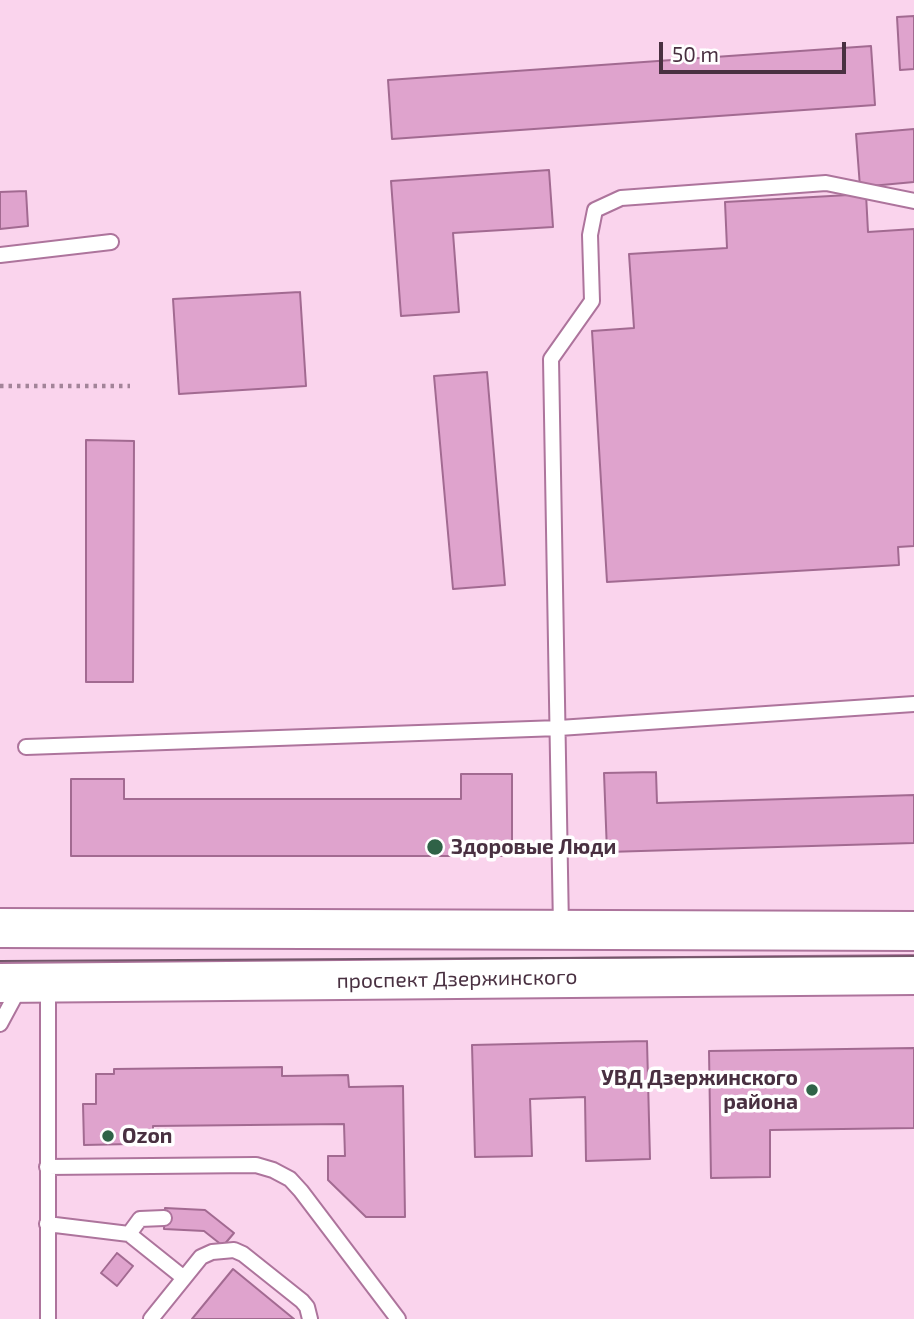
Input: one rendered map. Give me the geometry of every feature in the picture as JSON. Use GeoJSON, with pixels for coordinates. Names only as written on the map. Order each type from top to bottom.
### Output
{"type":"FeatureCollection","features":[{"type":"Feature","properties":{"kind":"main road"},"geometry":{"type":"LineString","coordinates":[[0,928],[914,931]]}},
{"type":"Feature","properties":{"kind":"main road","name":"проспект Дзержинского"},"geometry":{"type":"LineString","coordinates":[[23,983],[914,975]]}},
{"type":"Feature","properties":{"kind":"lane"},"geometry":{"type":"LineString","coordinates":[[561,928],[551,359],[592,301],[590,235],[596,210],[621,198],[826,183],[914,201]]}},
{"type":"Feature","properties":{"kind":"lane"},"geometry":{"type":"LineString","coordinates":[[0,255],[111,242]]}},
{"type":"Feature","properties":{"kind":"lane"},"geometry":{"type":"LineString","coordinates":[[26,747],[559,728],[914,704]]}},
{"type":"Feature","properties":{"kind":"lane"},"geometry":{"type":"LineString","coordinates":[[0,1024],[23,983]]}},
{"type":"Feature","properties":{"kind":"lane"},"geometry":{"type":"LineString","coordinates":[[23,983],[47,1167],[48,1319]]}},
{"type":"Feature","properties":{"kind":"lane"},"geometry":{"type":"LineString","coordinates":[[47,1167],[256,1165],[273,1170],[302,1191],[398,1319]]}},
{"type":"Feature","properties":{"kind":"lane"},"geometry":{"type":"LineString","coordinates":[[129,1234],[140,1219],[164,1218]]}},
{"type":"Feature","properties":{"kind":"lane"},"geometry":{"type":"LineString","coordinates":[[47,1224],[129,1234],[184,1279]]}},
{"type":"Feature","properties":{"kind":"lane"},"geometry":{"type":"LineString","coordinates":[[151,1319],[206,1254],[239,1251],[302,1301],[307,1307],[310,1319]]}},
{"type":"Feature","properties":{"kind":"path"},"geometry":{"type":"LineString","coordinates":[[0,386],[130,386]]}},
{"type":"Feature","properties":{"kind":"building"},"geometry":{"type":"Polygon","coordinates":[[[914,16],[914,69],[900,70],[897,17],[914,16]]]}},
{"type":"Feature","properties":{"kind":"building"},"geometry":{"type":"Polygon","coordinates":[[[871,46],[875,105],[392,139],[388,80],[871,46]]]}},
{"type":"Feature","properties":{"kind":"building"},"geometry":{"type":"Polygon","coordinates":[[[914,129],[914,182],[860,187],[856,134],[914,129]]]}},
{"type":"Feature","properties":{"kind":"building"},"geometry":{"type":"Polygon","coordinates":[[[549,170],[553,227],[453,233],[459,312],[401,316],[391,181],[549,170]]]}},
{"type":"Feature","properties":{"kind":"building"},"geometry":{"type":"Polygon","coordinates":[[[26,191],[28,226],[0,229],[0,192],[26,191]]]}},
{"type":"Feature","properties":{"kind":"building"},"geometry":{"type":"Polygon","coordinates":[[[866,194],[868,232],[914,229],[914,546],[898,547],[899,565],[607,582],[592,331],[634,328],[629,254],[727,248],[725,202],[866,194]]]}},
{"type":"Feature","properties":{"kind":"building"},"geometry":{"type":"Polygon","coordinates":[[[300,292],[306,386],[179,394],[173,299],[300,292]]]}},
{"type":"Feature","properties":{"kind":"building"},"geometry":{"type":"Polygon","coordinates":[[[487,372],[505,585],[453,589],[434,376],[487,372]]]}},
{"type":"Feature","properties":{"kind":"building"},"geometry":{"type":"Polygon","coordinates":[[[86,440],[134,441],[133,682],[86,682],[86,440]]]}},
{"type":"Feature","properties":{"kind":"building"},"geometry":{"type":"Polygon","coordinates":[[[656,772],[657,803],[914,795],[914,843],[607,852],[604,773],[656,772]]]}},
{"type":"Feature","properties":{"kind":"building"},"geometry":{"type":"Polygon","coordinates":[[[461,774],[512,774],[512,856],[71,856],[71,779],[124,779],[124,799],[461,799],[461,774]]]}},
{"type":"Feature","properties":{"kind":"building"},"geometry":{"type":"Polygon","coordinates":[[[647,1041],[650,1159],[586,1161],[585,1097],[530,1099],[532,1156],[475,1157],[472,1045],[647,1041]]]}},
{"type":"Feature","properties":{"kind":"building","name":"УВД Дзержинского района"},"geometry":{"type":"Polygon","coordinates":[[[914,1048],[914,1128],[770,1130],[770,1177],[711,1178],[709,1051],[914,1048]]]}},
{"type":"Feature","properties":{"kind":"building"},"geometry":{"type":"Polygon","coordinates":[[[282,1067],[282,1076],[348,1075],[349,1087],[403,1086],[405,1217],[366,1217],[328,1180],[328,1156],[345,1156],[344,1124],[153,1126],[153,1139],[131,1139],[131,1144],[84,1145],[83,1104],[96,1104],[96,1074],[114,1074],[114,1069],[282,1067]]]}},
{"type":"Feature","properties":{"kind":"building"},"geometry":{"type":"Polygon","coordinates":[[[165,1208],[205,1210],[234,1233],[223,1246],[204,1231],[164,1229],[165,1208]]]}},
{"type":"Feature","properties":{"kind":"building"},"geometry":{"type":"Polygon","coordinates":[[[117,1253],[133,1266],[117,1286],[101,1273],[117,1253]]]}},
{"type":"Feature","properties":{"kind":"building"},"geometry":{"type":"Polygon","coordinates":[[[233,1269],[294,1319],[192,1319],[233,1269]]]}},
{"type":"Feature","properties":{"kind":"tram line"},"geometry":{"type":"LineString","coordinates":[[0,961],[914,956]]}},
{"type":"Feature","properties":{"kind":"place","name":"Здоровые Люди"},"geometry":{"type":"Point","coordinates":[435,847]}},
{"type":"Feature","properties":{"kind":"place","name":"УВД Дзержинского района"},"geometry":{"type":"Point","coordinates":[812,1090]}},
{"type":"Feature","properties":{"kind":"place","name":"Ozon"},"geometry":{"type":"Point","coordinates":[108,1136]}}]}
